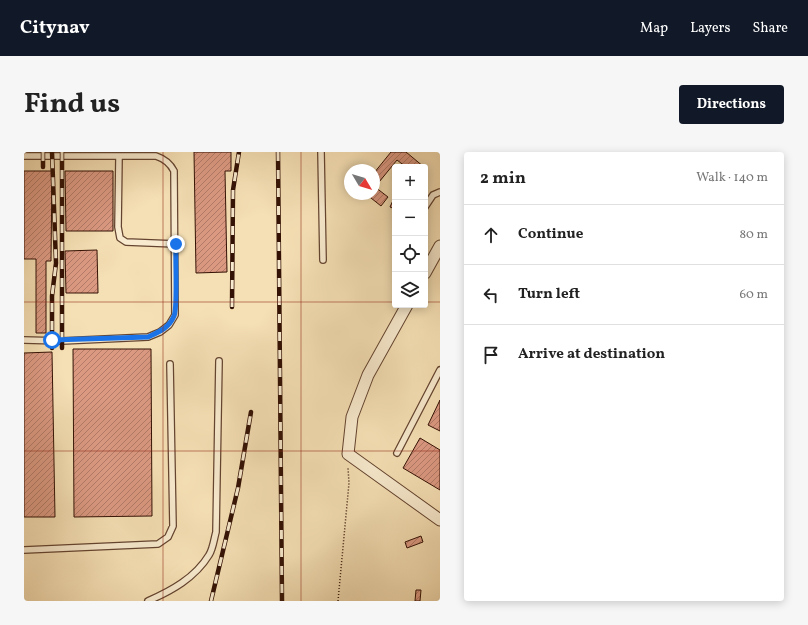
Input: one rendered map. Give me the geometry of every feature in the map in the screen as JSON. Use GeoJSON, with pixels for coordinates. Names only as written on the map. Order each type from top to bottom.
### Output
{"type":"FeatureCollection","features":[{"type":"Feature","properties":{"kind":"street"},"geometry":{"type":"LineString","coordinates":[[426,272],[440,246]]}},
{"type":"Feature","properties":{"kind":"street"},"geometry":{"type":"LineString","coordinates":[[405,308],[368,375],[352,417],[348,454],[440,520]]}},
{"type":"Feature","properties":{"kind":"lane"},"geometry":{"type":"LineString","coordinates":[[322,152],[323,260]]}},
{"type":"Feature","properties":{"kind":"lane"},"geometry":{"type":"LineString","coordinates":[[24,156],[156,156],[164,159],[171,165],[174,171],[176,244],[175,315],[169,325],[160,332],[148,337],[62,341],[24,340]]}},
{"type":"Feature","properties":{"kind":"lane"},"geometry":{"type":"LineString","coordinates":[[119,157],[118,228],[120,238],[126,242],[176,244]]}},
{"type":"Feature","properties":{"kind":"lane"},"geometry":{"type":"LineString","coordinates":[[428,202],[433,195],[440,192]]}},
{"type":"Feature","properties":{"kind":"lane"},"geometry":{"type":"LineString","coordinates":[[148,601],[171,591],[191,576],[209,555],[216,532],[219,361]]}},
{"type":"Feature","properties":{"kind":"lane"},"geometry":{"type":"LineString","coordinates":[[24,550],[158,544],[168,537],[173,526],[170,364]]}},
{"type":"Feature","properties":{"kind":"lane"},"geometry":{"type":"LineString","coordinates":[[397,453],[440,370]]}},
{"type":"Feature","properties":{"kind":"path"},"geometry":{"type":"LineString","coordinates":[[338,601],[349,483],[348,454]]}},
{"type":"Feature","properties":{"kind":"building"},"geometry":{"type":"Polygon","coordinates":[[[194,152],[231,152],[231,171],[225,171],[227,272],[196,273],[194,152]]]}},
{"type":"Feature","properties":{"kind":"building"},"geometry":{"type":"Polygon","coordinates":[[[391,152],[406,152],[420,164],[402,164],[397,160],[392,164],[392,166],[380,181],[380,166],[391,152]]]}},
{"type":"Feature","properties":{"kind":"building"},"geometry":{"type":"Polygon","coordinates":[[[24,171],[52,171],[51,261],[46,261],[46,333],[36,333],[36,259],[24,259],[24,171]]]}},
{"type":"Feature","properties":{"kind":"building"},"geometry":{"type":"Polygon","coordinates":[[[65,171],[113,171],[113,231],[66,231],[65,171]]]}},
{"type":"Feature","properties":{"kind":"building"},"geometry":{"type":"Polygon","coordinates":[[[380,191],[388,197],[381,206],[374,200],[380,200],[380,191]]]}},
{"type":"Feature","properties":{"kind":"building"},"geometry":{"type":"Polygon","coordinates":[[[97,250],[98,293],[66,293],[65,251],[97,250]]]}},
{"type":"Feature","properties":{"kind":"building"},"geometry":{"type":"Polygon","coordinates":[[[73,349],[151,349],[152,516],[74,517],[73,349]]]}},
{"type":"Feature","properties":{"kind":"building"},"geometry":{"type":"Polygon","coordinates":[[[52,352],[55,517],[24,517],[24,353],[52,352]]]}},
{"type":"Feature","properties":{"kind":"building"},"geometry":{"type":"Polygon","coordinates":[[[440,400],[440,431],[428,425],[440,400]]]}},
{"type":"Feature","properties":{"kind":"building"},"geometry":{"type":"Polygon","coordinates":[[[420,438],[440,450],[440,490],[403,468],[420,438]]]}},
{"type":"Feature","properties":{"kind":"building"},"geometry":{"type":"Polygon","coordinates":[[[421,536],[423,542],[407,548],[405,542],[421,536]]]}},
{"type":"Feature","properties":{"kind":"building"},"geometry":{"type":"Polygon","coordinates":[[[416,590],[421,590],[420,601],[415,601],[416,590]]]}},
{"type":"Feature","properties":{"kind":"railway"},"geometry":{"type":"LineString","coordinates":[[43,152],[43,167]]}},
{"type":"Feature","properties":{"kind":"railway"},"geometry":{"type":"LineString","coordinates":[[52,152],[56,263],[52,296],[52,348]]}},
{"type":"Feature","properties":{"kind":"railway"},"geometry":{"type":"LineString","coordinates":[[62,152],[62,348]]}},
{"type":"Feature","properties":{"kind":"railway"},"geometry":{"type":"LineString","coordinates":[[232,307],[233,190],[239,152]]}},
{"type":"Feature","properties":{"kind":"railway"},"geometry":{"type":"LineString","coordinates":[[278,152],[282,601]]}},
{"type":"Feature","properties":{"kind":"railway"},"geometry":{"type":"LineString","coordinates":[[211,601],[238,488],[251,412]]}},
{"type":"Feature","properties":{"kind":"route"},"geometry":{"type":"LineString","coordinates":[[52,340],[62,341],[148,337],[160,332],[169,325],[175,315],[176,244]]}}]}
